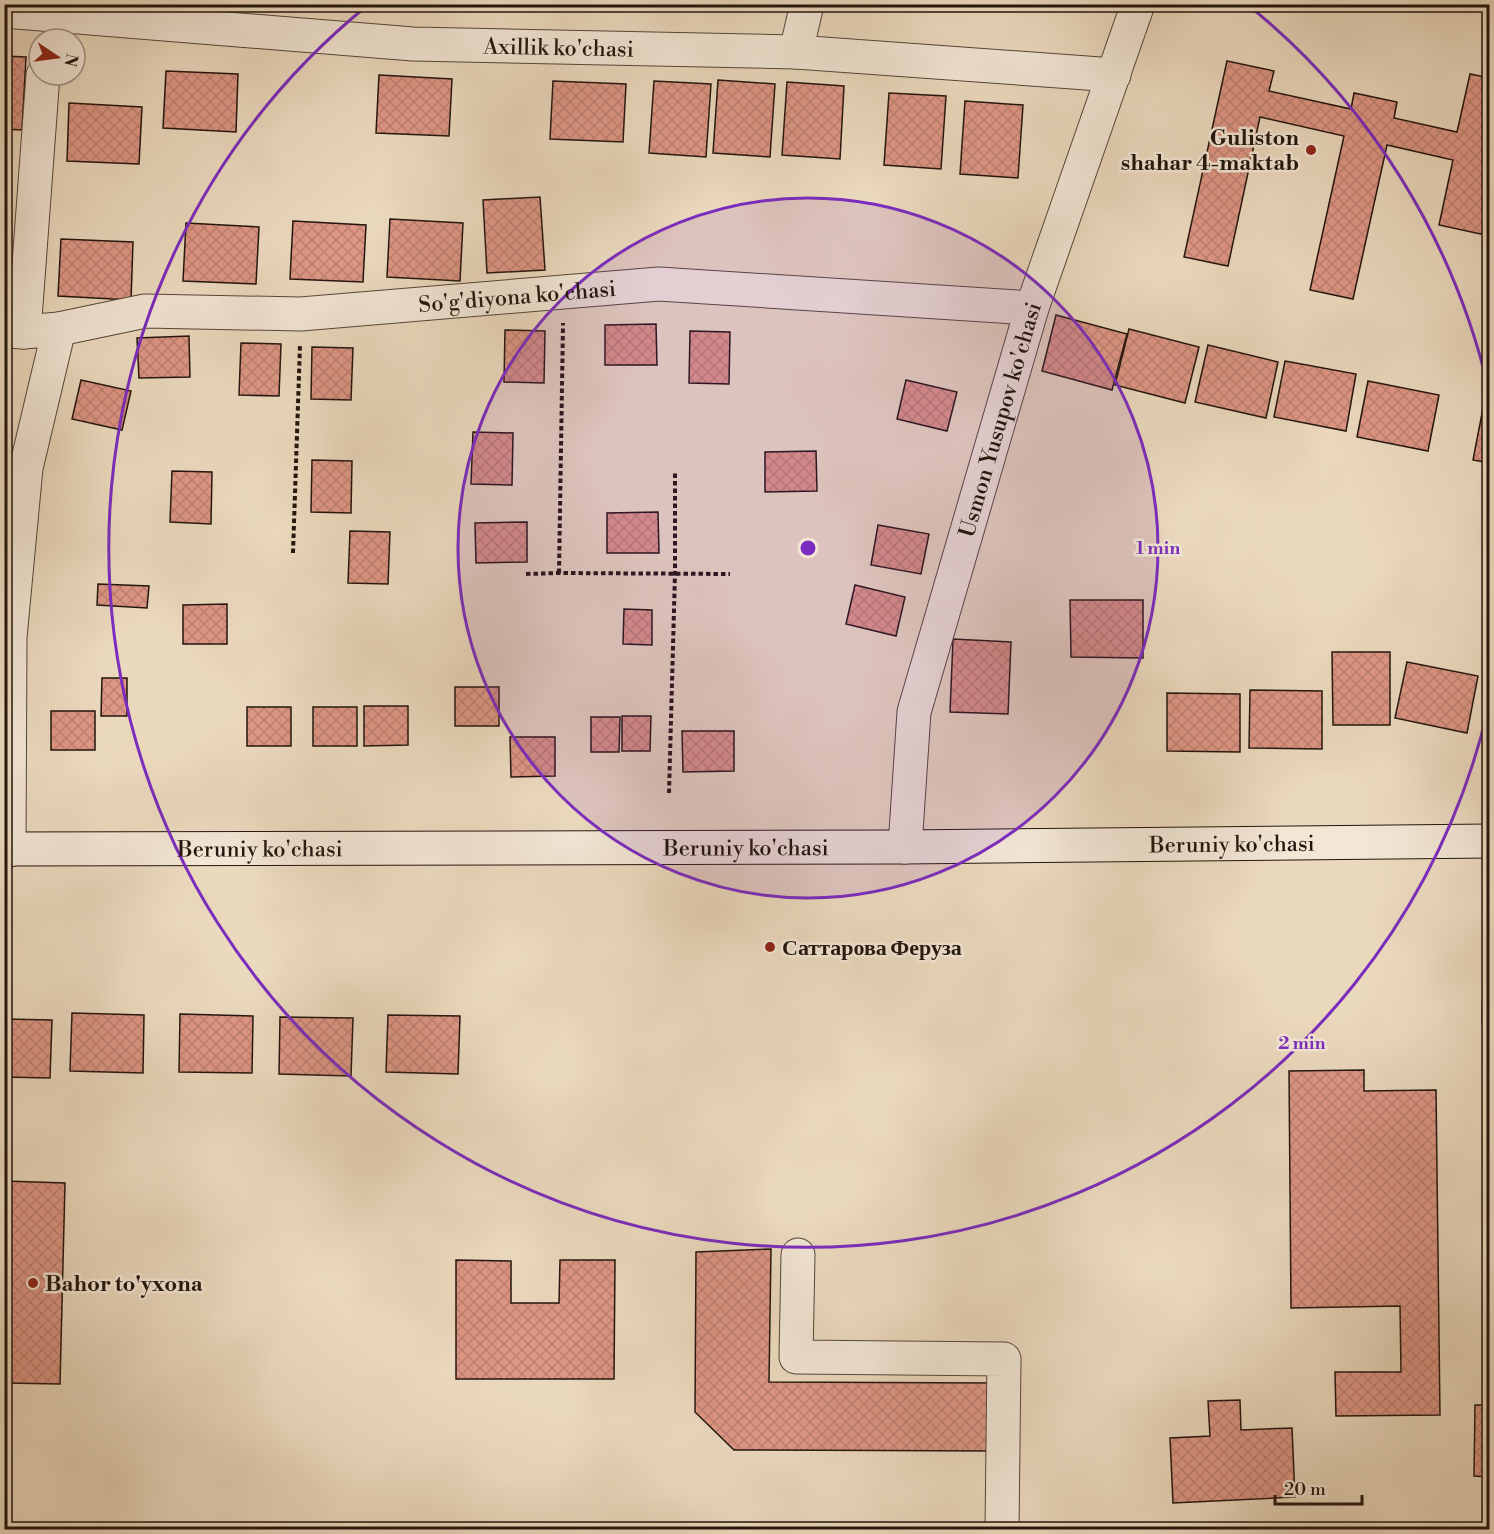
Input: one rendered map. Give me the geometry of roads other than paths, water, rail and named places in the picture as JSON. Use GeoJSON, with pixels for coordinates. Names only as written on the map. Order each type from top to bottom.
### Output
{"type":"FeatureCollection","features":[{"type":"Feature","properties":{"kind":"street"},"geometry":{"type":"LineString","coordinates":[[796,52],[807,4]]}},
{"type":"Feature","properties":{"kind":"street","name":"Usmon Yusupov ko'chasi"},"geometry":{"type":"LineString","coordinates":[[905,847],[914,712],[1032,308],[1138,4]]}},
{"type":"Feature","properties":{"kind":"street","name":"Axillik ko'chasi"},"geometry":{"type":"LineString","coordinates":[[4,11],[47,26],[413,44],[796,52],[1114,75]]}},
{"type":"Feature","properties":{"kind":"street"},"geometry":{"type":"LineString","coordinates":[[14,331],[42,87]]}},
{"type":"Feature","properties":{"kind":"street","name":"So'g'diyona ko'chasi"},"geometry":{"type":"LineString","coordinates":[[14,331],[59,329],[145,311],[301,314],[659,284],[1032,308]]}},
{"type":"Feature","properties":{"kind":"street"},"geometry":{"type":"LineString","coordinates":[[7,849],[10,637],[26,468],[59,329]]}},
{"type":"Feature","properties":{"kind":"street","name":"Beruniy ko'chasi"},"geometry":{"type":"LineString","coordinates":[[7,849],[905,847],[1490,841]]}},
{"type":"Feature","properties":{"kind":"street"},"geometry":{"type":"LineString","coordinates":[[798,1255],[796,1357],[1004,1359],[1002,1530]]}},
{"type":"Feature","properties":{"kind":"place","name":"Guliston shahar 4-maktab"},"geometry":{"type":"Point","coordinates":[1311,150]}},
{"type":"Feature","properties":{"kind":"place","name":"Саттарова Феруза"},"geometry":{"type":"Point","coordinates":[770,947]}},
{"type":"Feature","properties":{"kind":"place","name":"Bahor to'yxona"},"geometry":{"type":"Point","coordinates":[33,1283]}}]}
